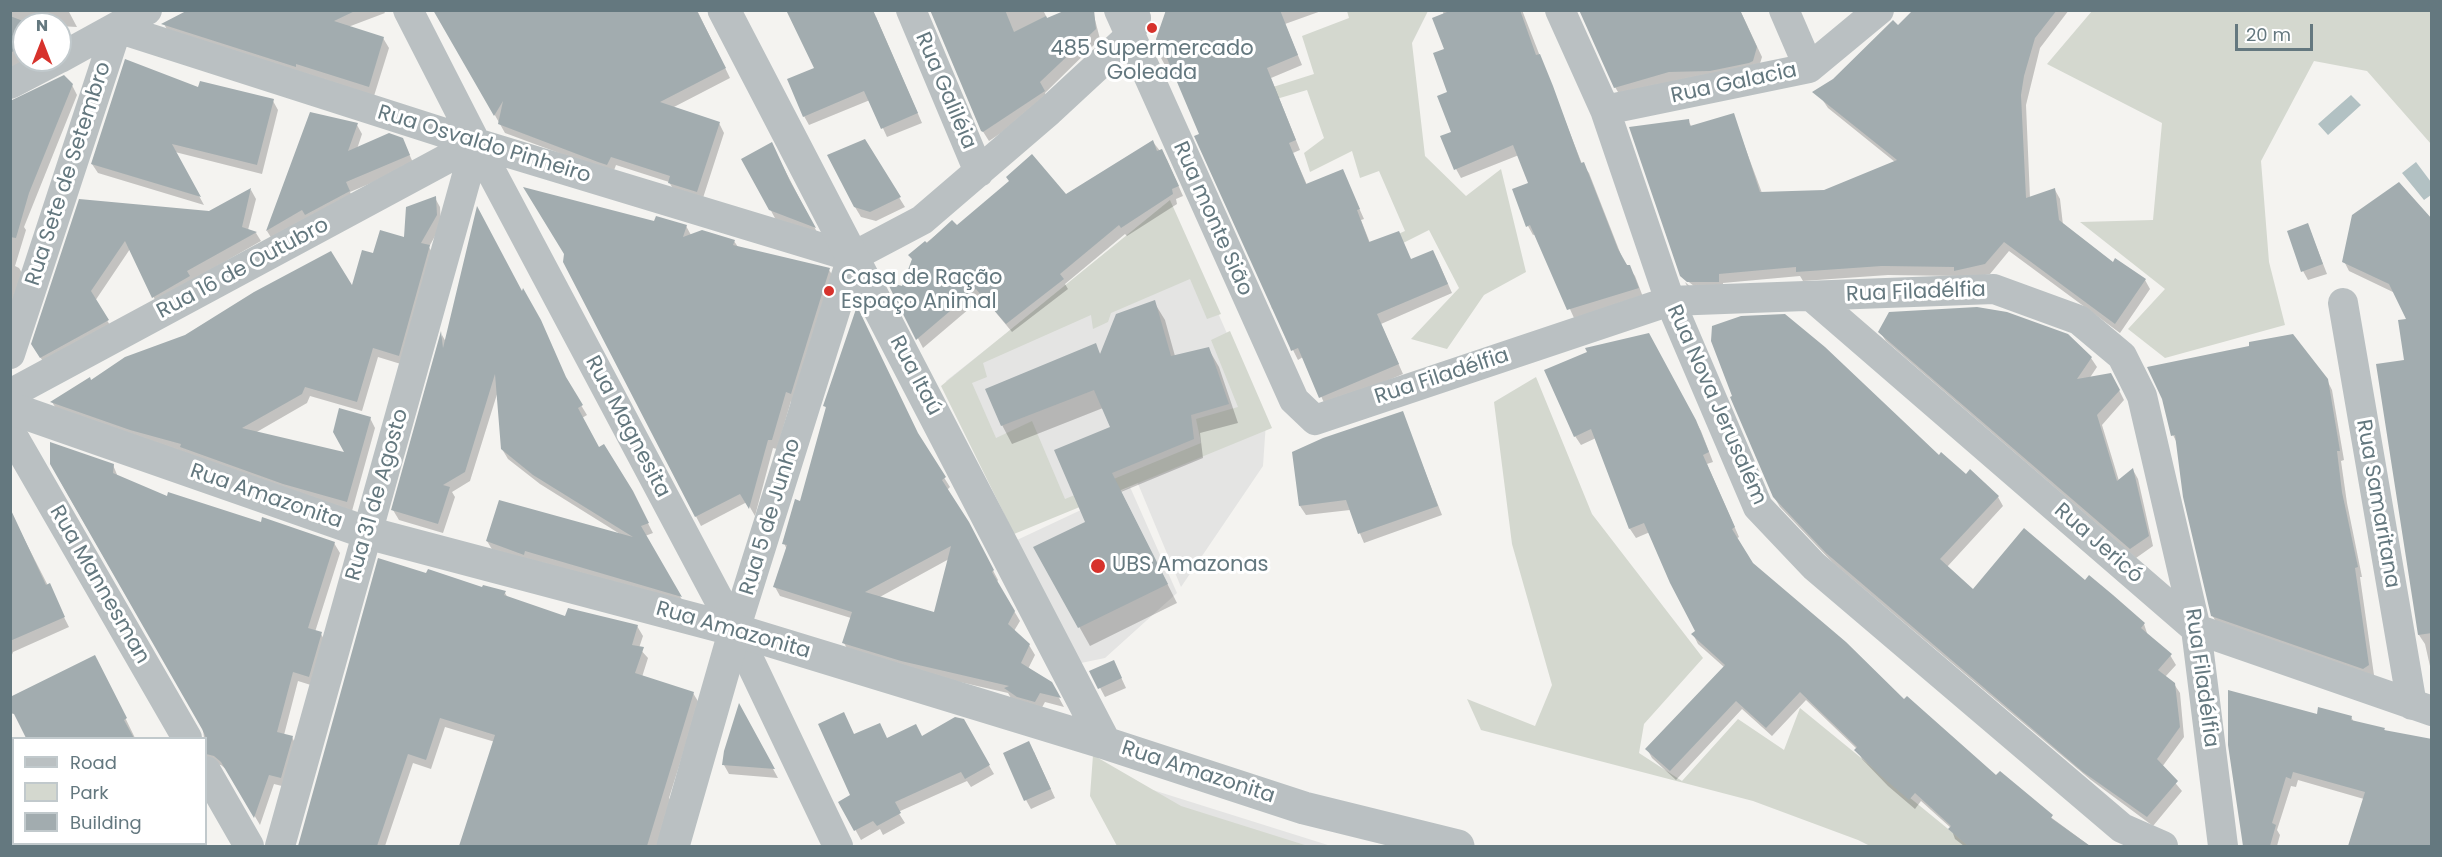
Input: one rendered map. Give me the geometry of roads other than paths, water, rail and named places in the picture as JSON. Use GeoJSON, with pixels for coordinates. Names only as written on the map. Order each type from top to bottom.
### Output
{"type":"FeatureCollection","features":[{"type":"Feature","properties":{"kind":"street"},"geometry":{"type":"LineString","coordinates":[[72,49],[112,19],[147,10]]}},
{"type":"Feature","properties":{"kind":"street","name":"Rua Magnesita"},"geometry":{"type":"LineString","coordinates":[[408,10],[476,143],[735,630],[838,846]]}},
{"type":"Feature","properties":{"kind":"street","name":"Rua Itaú"},"geometry":{"type":"LineString","coordinates":[[723,10],[1105,742]]}},
{"type":"Feature","properties":{"kind":"street","name":"Rua Galiléia"},"geometry":{"type":"LineString","coordinates":[[911,10],[979,172]]}},
{"type":"Feature","properties":{"kind":"street","name":"Rua Nova Jerusalém"},"geometry":{"type":"LineString","coordinates":[[1560,10],[1605,110],[1670,302],[1758,507],[1814,566],[2122,828],[2163,846]]}},
{"type":"Feature","properties":{"kind":"street"},"geometry":{"type":"LineString","coordinates":[[1784,10],[1809,68]]}},
{"type":"Feature","properties":{"kind":"street","name":"Rua Galacia"},"geometry":{"type":"LineString","coordinates":[[1605,110],[1809,68],[1879,10]]}},
{"type":"Feature","properties":{"kind":"street","name":"Rua Osvaldo Pinheiro"},"geometry":{"type":"LineString","coordinates":[[112,19],[476,143],[852,257]]}},
{"type":"Feature","properties":{"kind":"street","name":"Rua Sete de Setembro"},"geometry":{"type":"LineString","coordinates":[[10,354],[112,19]]}},
{"type":"Feature","properties":{"kind":"street"},"geometry":{"type":"LineString","coordinates":[[852,257],[922,220],[979,172],[1129,19]]}},
{"type":"Feature","properties":{"kind":"street","name":"Rua monte Sião"},"geometry":{"type":"LineString","coordinates":[[1129,19],[1294,400],[1315,420]]}},
{"type":"Feature","properties":{"kind":"street"},"geometry":{"type":"LineString","coordinates":[[10,84],[33,72]]}},
{"type":"Feature","properties":{"kind":"street","name":"Rua 16 de Outubro"},"geometry":{"type":"LineString","coordinates":[[10,394],[476,143]]}},
{"type":"Feature","properties":{"kind":"street","name":"Rua 31 de Agosto"},"geometry":{"type":"LineString","coordinates":[[280,846],[476,143]]}},
{"type":"Feature","properties":{"kind":"street","name":"Rua 5 de Junho"},"geometry":{"type":"LineString","coordinates":[[673,846],[735,630],[852,257]]}},
{"type":"Feature","properties":{"kind":"street","name":"Rua Filadélfia"},"geometry":{"type":"LineString","coordinates":[[1315,420],[1670,302],[1994,289],[2079,320],[2122,356],[2142,396],[2196,629],[2223,846]]}},
{"type":"Feature","properties":{"kind":"street","name":"Rua Jericó"},"geometry":{"type":"LineString","coordinates":[[1812,297],[2196,629],[2422,708]]}},
{"type":"Feature","properties":{"kind":"street","name":"Rua Samaritana"},"geometry":{"type":"LineString","coordinates":[[2343,303],[2422,708]]}},
{"type":"Feature","properties":{"kind":"street","name":"Rua Amazonita"},"geometry":{"type":"LineString","coordinates":[[10,408],[368,533],[735,630],[1105,742],[1304,808],[1458,846]]}},
{"type":"Feature","properties":{"kind":"street","name":"Rua Mannesman"},"geometry":{"type":"LineString","coordinates":[[10,430],[186,737]]}},
{"type":"Feature","properties":{"kind":"street"},"geometry":{"type":"LineString","coordinates":[[207,773],[249,846]]}},
{"type":"Feature","properties":{"kind":"place","name":"485 Supermercado Goleada"},"geometry":{"type":"Point","coordinates":[1152,28]}},
{"type":"Feature","properties":{"kind":"place","name":"Casa de Ração Espaço Animal"},"geometry":{"type":"Point","coordinates":[829,291]}},
{"type":"Feature","properties":{"kind":"place","name":"UBS Amazonas"},"geometry":{"type":"Point","coordinates":[1098,566]}}]}
